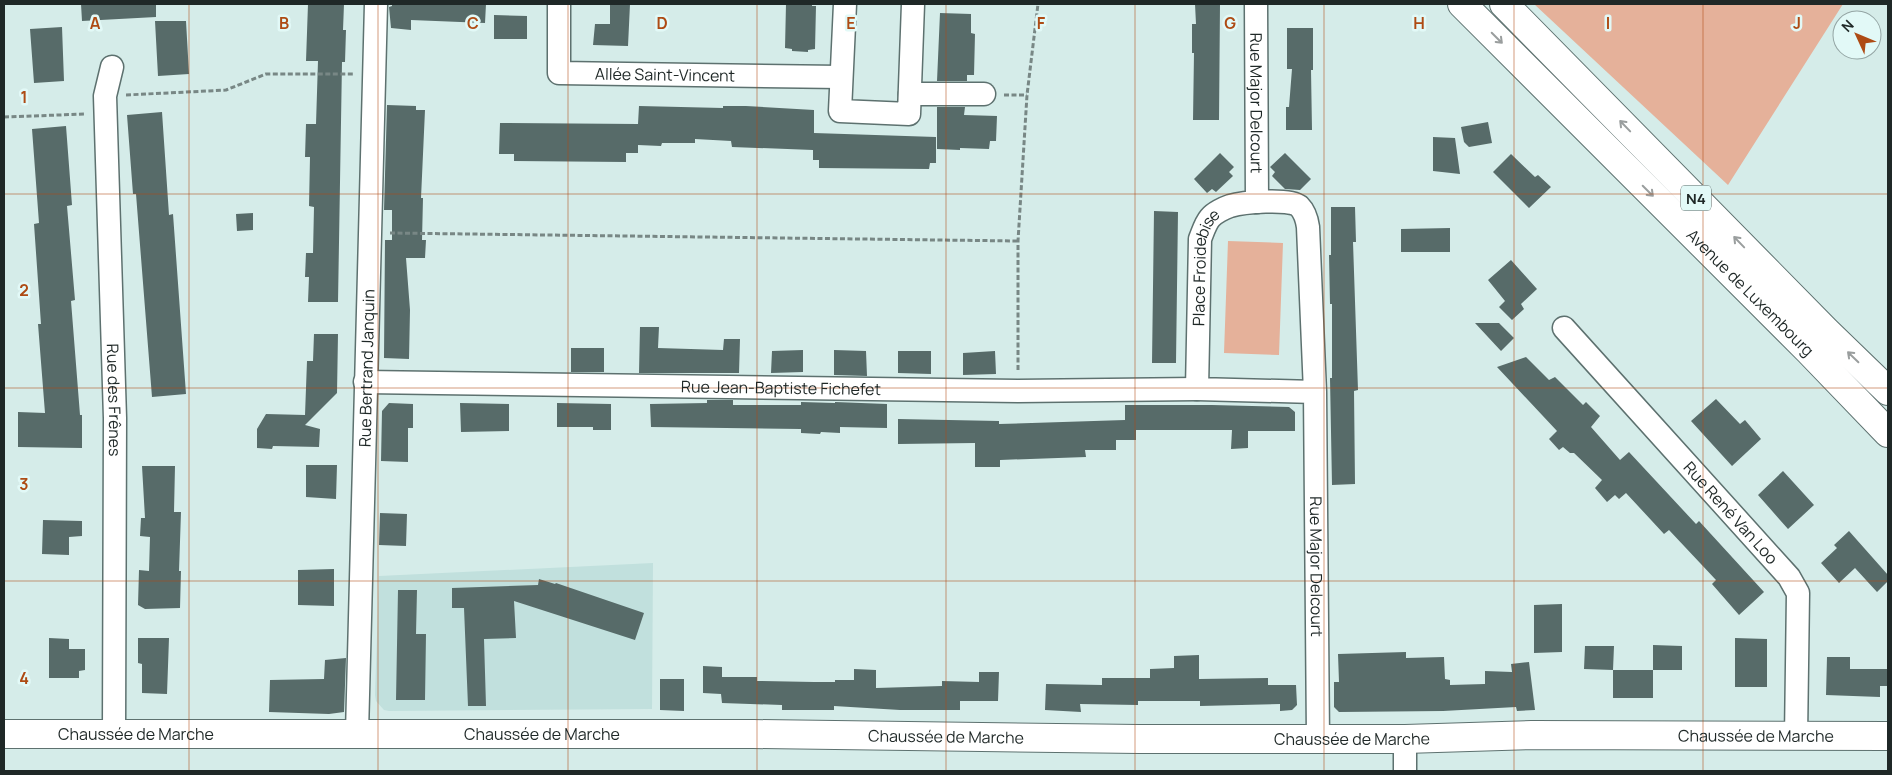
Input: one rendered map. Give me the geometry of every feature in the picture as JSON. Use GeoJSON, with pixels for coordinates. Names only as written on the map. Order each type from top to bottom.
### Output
{"type":"FeatureCollection","features":[{"type":"Feature","properties":{"kind":"main road","name":"Avenue de Luxembourg"},"geometry":{"type":"LineString","coordinates":[[1462,4],[1795,336],[1888,433]]}},
{"type":"Feature","properties":{"kind":"main road","name":"Avenue de Luxembourg"},"geometry":{"type":"LineString","coordinates":[[1504,4],[1826,331],[1888,391]]}},
{"type":"Feature","properties":{"kind":"main road","name":"Chaussée de Marche"},"geometry":{"type":"LineString","coordinates":[[4,734],[753,734],[1318,739],[1405,739],[1532,734],[1796,737],[1888,736]]}},
{"type":"Feature","properties":{"kind":"street","name":"Rue Bertrand Janquin"},"geometry":{"type":"LineString","coordinates":[[357,733],[376,4]]}},
{"type":"Feature","properties":{"kind":"street","name":"Allée Saint-Vincent"},"geometry":{"type":"LineString","coordinates":[[559,4],[559,73],[841,77]]}},
{"type":"Feature","properties":{"kind":"street"},"geometry":{"type":"LineString","coordinates":[[845,4],[840,112],[909,114],[913,4]]}},
{"type":"Feature","properties":{"kind":"street","name":"Rue Major Delcourt"},"geometry":{"type":"LineString","coordinates":[[1256,4],[1257,202]]}},
{"type":"Feature","properties":{"kind":"street","name":"Rue des Frênes"},"geometry":{"type":"LineString","coordinates":[[112,67],[105,105],[115,418],[114,733]]}},
{"type":"Feature","properties":{"kind":"street"},"geometry":{"type":"LineString","coordinates":[[910,94],[984,94]]}},
{"type":"Feature","properties":{"kind":"street","name":"Place Froidebise"},"geometry":{"type":"LineString","coordinates":[[1197,389],[1200,239],[1210,217],[1230,206],[1257,202],[1292,203],[1299,207],[1307,219],[1315,392]]}},
{"type":"Feature","properties":{"kind":"street","name":"Rue René Van Loo"},"geometry":{"type":"LineString","coordinates":[[1564,328],[1789,577],[1798,594],[1796,737]]}},
{"type":"Feature","properties":{"kind":"street","name":"Rue Jean-Baptiste Fichefet"},"geometry":{"type":"LineString","coordinates":[[365,382],[1018,391],[1197,389]]}},
{"type":"Feature","properties":{"kind":"street"},"geometry":{"type":"LineString","coordinates":[[1197,389],[1315,392]]}},
{"type":"Feature","properties":{"kind":"street","name":"Rue Major Delcourt"},"geometry":{"type":"LineString","coordinates":[[1315,392],[1318,739]]}},
{"type":"Feature","properties":{"kind":"street"},"geometry":{"type":"LineString","coordinates":[[1405,739],[1405,771]]}},
{"type":"Feature","properties":{"kind":"path"},"geometry":{"type":"LineString","coordinates":[[1018,391],[1018,241],[1027,95],[1038,4]]}},
{"type":"Feature","properties":{"kind":"path"},"geometry":{"type":"LineString","coordinates":[[4,117],[226,90],[266,74],[374,74]]}},
{"type":"Feature","properties":{"kind":"path"},"geometry":{"type":"LineString","coordinates":[[371,233],[1018,241]]}},
{"type":"Feature","properties":{"kind":"shaded area"},"geometry":{"type":"Polygon","coordinates":[[[1534,4],[1843,4],[1839,10],[1832,10],[1832,21],[1728,185],[1534,4]]]}},
{"type":"Feature","properties":{"kind":"shaded area"},"geometry":{"type":"Polygon","coordinates":[[[1228,241],[1283,243],[1279,355],[1224,353],[1228,241]]]}},
{"type":"Feature","properties":{"kind":"shaded area"},"geometry":{"type":"Polygon","coordinates":[[[653,563],[652,709],[389,711],[384,710],[376,701],[379,576],[653,563]]]}},
{"type":"Feature","properties":{"kind":"building"},"geometry":{"type":"Polygon","coordinates":[[[81,4],[156,4],[156,17],[82,21],[81,4]]]}},
{"type":"Feature","properties":{"kind":"building"},"geometry":{"type":"Polygon","coordinates":[[[308,4],[344,4],[343,30],[346,30],[345,62],[342,62],[338,302],[308,302],[309,277],[305,277],[306,253],[313,253],[314,207],[309,206],[310,157],[305,157],[306,124],[316,124],[318,61],[306,61],[308,4]]]}},
{"type":"Feature","properties":{"kind":"building"},"geometry":{"type":"Polygon","coordinates":[[[392,4],[486,4],[485,23],[411,20],[411,30],[391,28],[389,7],[392,4]]]}},
{"type":"Feature","properties":{"kind":"building"},"geometry":{"type":"Polygon","coordinates":[[[610,4],[630,4],[628,46],[593,45],[595,24],[610,24],[610,4]]]}},
{"type":"Feature","properties":{"kind":"building"},"geometry":{"type":"Polygon","coordinates":[[[786,4],[812,4],[812,6],[816,6],[815,49],[808,50],[808,52],[792,51],[792,49],[785,48],[786,4]]]}},
{"type":"Feature","properties":{"kind":"building"},"geometry":{"type":"Polygon","coordinates":[[[1195,4],[1220,4],[1219,120],[1193,120],[1194,53],[1192,53],[1192,24],[1196,24],[1195,4]]]}},
{"type":"Feature","properties":{"kind":"building"},"geometry":{"type":"Polygon","coordinates":[[[940,13],[971,14],[971,33],[975,34],[974,75],[967,75],[967,81],[937,81],[940,13]]]}},
{"type":"Feature","properties":{"kind":"building"},"geometry":{"type":"Polygon","coordinates":[[[494,15],[527,16],[527,39],[494,39],[494,15]]]}},
{"type":"Feature","properties":{"kind":"building"},"geometry":{"type":"Polygon","coordinates":[[[155,21],[186,21],[189,74],[158,76],[155,21]]]}},
{"type":"Feature","properties":{"kind":"building"},"geometry":{"type":"Polygon","coordinates":[[[62,27],[64,81],[34,83],[30,29],[62,27]]]}},
{"type":"Feature","properties":{"kind":"building"},"geometry":{"type":"Polygon","coordinates":[[[1287,28],[1313,28],[1313,70],[1311,70],[1312,130],[1286,130],[1286,107],[1289,107],[1292,69],[1287,69],[1287,28]]]}},
{"type":"Feature","properties":{"kind":"building"},"geometry":{"type":"Polygon","coordinates":[[[387,105],[416,106],[416,110],[425,110],[421,198],[423,198],[422,240],[426,240],[425,258],[406,258],[410,310],[409,359],[384,358],[385,240],[392,240],[392,210],[384,210],[387,105]]]}},
{"type":"Feature","properties":{"kind":"building"},"geometry":{"type":"Polygon","coordinates":[[[639,106],[723,108],[723,106],[746,106],[814,110],[814,133],[936,137],[936,163],[930,163],[929,169],[819,168],[819,160],[813,160],[813,150],[732,147],[731,141],[695,139],[695,143],[662,143],[661,146],[638,145],[638,153],[626,153],[626,162],[514,161],[514,154],[499,154],[500,123],[638,124],[639,106]]]}},
{"type":"Feature","properties":{"kind":"building"},"geometry":{"type":"Polygon","coordinates":[[[937,107],[965,107],[964,115],[997,116],[996,141],[990,141],[989,149],[937,149],[937,107]]]}},
{"type":"Feature","properties":{"kind":"building"},"geometry":{"type":"Polygon","coordinates":[[[162,112],[169,215],[173,214],[186,394],[152,397],[136,194],[133,194],[127,115],[162,112]]]}},
{"type":"Feature","properties":{"kind":"building"},"geometry":{"type":"Polygon","coordinates":[[[1488,122],[1492,143],[1469,147],[1464,142],[1461,127],[1488,122]]]}},
{"type":"Feature","properties":{"kind":"building"},"geometry":{"type":"Polygon","coordinates":[[[66,126],[72,205],[67,206],[75,300],[71,301],[80,415],[82,415],[82,448],[18,447],[18,412],[45,413],[38,324],[41,324],[34,224],[39,223],[32,129],[66,126]]]}},
{"type":"Feature","properties":{"kind":"building"},"geometry":{"type":"Polygon","coordinates":[[[1433,137],[1455,138],[1460,174],[1433,171],[1433,137]]]}},
{"type":"Feature","properties":{"kind":"building"},"geometry":{"type":"Polygon","coordinates":[[[1220,153],[1234,167],[1229,172],[1233,176],[1216,192],[1212,189],[1207,193],[1194,179],[1220,153]]]}},
{"type":"Feature","properties":{"kind":"building"},"geometry":{"type":"Polygon","coordinates":[[[1285,153],[1311,179],[1300,190],[1285,189],[1272,176],[1275,172],[1270,167],[1285,153]]]}},
{"type":"Feature","properties":{"kind":"building"},"geometry":{"type":"Polygon","coordinates":[[[1511,154],[1535,177],[1538,175],[1551,187],[1529,208],[1493,172],[1511,154]]]}},
{"type":"Feature","properties":{"kind":"building"},"geometry":{"type":"Polygon","coordinates":[[[1331,207],[1355,207],[1356,242],[1353,242],[1358,390],[1354,391],[1355,484],[1332,485],[1330,378],[1332,378],[1332,304],[1330,304],[1329,255],[1331,255],[1331,207]]]}},
{"type":"Feature","properties":{"kind":"building"},"geometry":{"type":"Polygon","coordinates":[[[1154,211],[1178,212],[1176,363],[1152,363],[1154,211]]]}},
{"type":"Feature","properties":{"kind":"building"},"geometry":{"type":"Polygon","coordinates":[[[253,213],[253,230],[237,231],[236,214],[253,213]]]}},
{"type":"Feature","properties":{"kind":"building"},"geometry":{"type":"Polygon","coordinates":[[[1450,228],[1450,252],[1401,252],[1401,229],[1450,228]]]}},
{"type":"Feature","properties":{"kind":"building"},"geometry":{"type":"Polygon","coordinates":[[[1511,260],[1537,289],[1521,304],[1524,309],[1512,320],[1499,307],[1505,301],[1488,280],[1511,260]]]}},
{"type":"Feature","properties":{"kind":"building"},"geometry":{"type":"Polygon","coordinates":[[[1475,323],[1499,323],[1514,338],[1501,351],[1475,323]]]}},
{"type":"Feature","properties":{"kind":"building"},"geometry":{"type":"Polygon","coordinates":[[[640,327],[659,327],[658,348],[723,350],[724,339],[740,339],[739,373],[639,373],[640,327]]]}},
{"type":"Feature","properties":{"kind":"building"},"geometry":{"type":"Polygon","coordinates":[[[314,334],[338,334],[337,393],[305,425],[320,429],[319,447],[273,446],[272,449],[257,448],[257,429],[266,414],[305,415],[307,361],[313,361],[314,334]]]}},
{"type":"Feature","properties":{"kind":"building"},"geometry":{"type":"Polygon","coordinates":[[[571,348],[604,348],[604,372],[571,372],[571,348]]]}},
{"type":"Feature","properties":{"kind":"building"},"geometry":{"type":"Polygon","coordinates":[[[803,350],[803,372],[771,373],[772,351],[803,350]]]}},
{"type":"Feature","properties":{"kind":"building"},"geometry":{"type":"Polygon","coordinates":[[[834,350],[866,351],[867,376],[834,375],[834,350]]]}},
{"type":"Feature","properties":{"kind":"building"},"geometry":{"type":"Polygon","coordinates":[[[898,351],[931,351],[931,374],[898,373],[898,351]]]}},
{"type":"Feature","properties":{"kind":"building"},"geometry":{"type":"Polygon","coordinates":[[[995,351],[996,374],[963,375],[963,353],[995,351]]]}},
{"type":"Feature","properties":{"kind":"building"},"geometry":{"type":"Polygon","coordinates":[[[1526,357],[1549,380],[1555,377],[1583,405],[1586,402],[1600,416],[1591,427],[1620,460],[1629,452],[1696,524],[1699,521],[1764,592],[1739,615],[1712,584],[1716,580],[1669,530],[1664,534],[1626,493],[1619,499],[1615,495],[1607,502],[1595,488],[1602,480],[1574,453],[1570,453],[1563,447],[1559,450],[1549,439],[1557,431],[1497,367],[1526,357]]]}},
{"type":"Feature","properties":{"kind":"building"},"geometry":{"type":"Polygon","coordinates":[[[1716,399],[1740,424],[1745,420],[1761,439],[1732,466],[1691,421],[1716,399]]]}},
{"type":"Feature","properties":{"kind":"building"},"geometry":{"type":"Polygon","coordinates":[[[707,400],[733,400],[733,405],[801,405],[801,402],[887,404],[887,428],[840,427],[840,433],[821,432],[820,434],[801,433],[801,429],[651,427],[650,404],[707,403],[707,400]]]}},
{"type":"Feature","properties":{"kind":"building"},"geometry":{"type":"Polygon","coordinates":[[[389,403],[413,404],[413,428],[408,428],[408,462],[381,461],[382,411],[389,403]]]}},
{"type":"Feature","properties":{"kind":"building"},"geometry":{"type":"Polygon","coordinates":[[[460,403],[509,404],[509,431],[461,432],[460,403]]]}},
{"type":"Feature","properties":{"kind":"building"},"geometry":{"type":"Polygon","coordinates":[[[557,403],[611,404],[611,430],[593,430],[593,427],[557,427],[557,403]]]}},
{"type":"Feature","properties":{"kind":"building"},"geometry":{"type":"Polygon","coordinates":[[[1125,405],[1289,407],[1295,412],[1295,431],[1248,431],[1248,448],[1231,449],[1232,430],[1136,430],[1136,440],[1116,440],[1116,450],[1085,450],[1086,457],[1000,460],[1000,467],[975,467],[975,443],[898,444],[898,419],[999,421],[999,424],[1125,420],[1125,405]]]}},
{"type":"Feature","properties":{"kind":"building"},"geometry":{"type":"Polygon","coordinates":[[[306,465],[337,465],[336,499],[306,497],[306,465]]]}},
{"type":"Feature","properties":{"kind":"building"},"geometry":{"type":"Polygon","coordinates":[[[142,466],[175,466],[174,512],[181,512],[180,608],[145,609],[138,605],[139,570],[149,571],[150,537],[140,536],[141,518],[145,518],[142,466]]]}},
{"type":"Feature","properties":{"kind":"building"},"geometry":{"type":"Polygon","coordinates":[[[1783,471],[1814,505],[1788,529],[1758,495],[1783,471]]]}},
{"type":"Feature","properties":{"kind":"building"},"geometry":{"type":"Polygon","coordinates":[[[380,513],[407,514],[406,546],[379,545],[380,513]]]}},
{"type":"Feature","properties":{"kind":"building"},"geometry":{"type":"Polygon","coordinates":[[[43,520],[82,521],[82,536],[69,537],[69,555],[42,554],[43,520]]]}},
{"type":"Feature","properties":{"kind":"building"},"geometry":{"type":"Polygon","coordinates":[[[1849,531],[1888,575],[1888,581],[1877,592],[1855,568],[1839,583],[1821,563],[1837,548],[1834,545],[1849,531]]]}},
{"type":"Feature","properties":{"kind":"building"},"geometry":{"type":"Polygon","coordinates":[[[334,569],[334,606],[298,605],[298,570],[334,569]]]}},
{"type":"Feature","properties":{"kind":"building"},"geometry":{"type":"Polygon","coordinates":[[[539,579],[644,613],[635,640],[514,601],[516,638],[484,639],[486,706],[468,706],[464,608],[452,608],[452,588],[538,585],[539,579]]]}},
{"type":"Feature","properties":{"kind":"building"},"geometry":{"type":"Polygon","coordinates":[[[398,590],[417,590],[416,634],[426,634],[425,700],[396,700],[398,590]]]}},
{"type":"Feature","properties":{"kind":"building"},"geometry":{"type":"Polygon","coordinates":[[[1562,604],[1562,652],[1534,653],[1534,605],[1562,604]]]}},
{"type":"Feature","properties":{"kind":"building"},"geometry":{"type":"Polygon","coordinates":[[[49,638],[69,639],[69,649],[85,649],[85,670],[79,671],[79,678],[49,678],[49,638]]]}},
{"type":"Feature","properties":{"kind":"building"},"geometry":{"type":"Polygon","coordinates":[[[138,638],[169,638],[167,694],[142,693],[142,664],[138,663],[138,638]]]}},
{"type":"Feature","properties":{"kind":"building"},"geometry":{"type":"Polygon","coordinates":[[[1735,638],[1767,639],[1767,687],[1735,687],[1735,638]]]}},
{"type":"Feature","properties":{"kind":"building"},"geometry":{"type":"Polygon","coordinates":[[[1653,645],[1682,646],[1682,670],[1653,670],[1653,645]]]}},
{"type":"Feature","properties":{"kind":"building"},"geometry":{"type":"Polygon","coordinates":[[[1585,646],[1614,646],[1613,670],[1584,669],[1585,646]]]}},
{"type":"Feature","properties":{"kind":"building"},"geometry":{"type":"Polygon","coordinates":[[[1406,652],[1406,658],[1444,657],[1445,679],[1450,680],[1450,685],[1485,684],[1485,671],[1512,672],[1511,664],[1529,662],[1535,710],[1517,711],[1516,707],[1443,711],[1339,712],[1334,707],[1334,682],[1339,682],[1338,654],[1406,652]]]}},
{"type":"Feature","properties":{"kind":"building"},"geometry":{"type":"Polygon","coordinates":[[[1199,655],[1199,679],[1268,678],[1268,685],[1296,685],[1297,705],[1292,710],[1280,711],[1280,704],[1200,706],[1200,701],[1138,701],[1138,705],[1080,704],[1081,712],[1045,710],[1046,684],[1102,685],[1102,678],[1150,678],[1150,669],[1174,668],[1174,656],[1199,655]]]}},
{"type":"Feature","properties":{"kind":"building"},"geometry":{"type":"Polygon","coordinates":[[[1827,657],[1850,657],[1850,669],[1887,669],[1887,686],[1880,686],[1880,697],[1826,695],[1827,657]]]}},
{"type":"Feature","properties":{"kind":"building"},"geometry":{"type":"Polygon","coordinates":[[[346,658],[344,712],[329,714],[269,712],[270,680],[324,679],[325,660],[346,658]]]}},
{"type":"Feature","properties":{"kind":"building"},"geometry":{"type":"Polygon","coordinates":[[[703,666],[722,667],[722,677],[757,677],[757,681],[835,682],[835,680],[854,680],[854,669],[876,670],[876,688],[942,686],[942,681],[979,682],[979,672],[999,672],[998,701],[960,701],[960,710],[900,710],[834,706],[834,710],[782,710],[782,705],[722,703],[721,694],[703,693],[703,666]]]}},
{"type":"Feature","properties":{"kind":"building"},"geometry":{"type":"Polygon","coordinates":[[[1613,670],[1653,670],[1653,698],[1613,698],[1613,670]]]}},
{"type":"Feature","properties":{"kind":"building"},"geometry":{"type":"Polygon","coordinates":[[[660,679],[684,679],[684,711],[660,710],[660,679]]]}}]}
